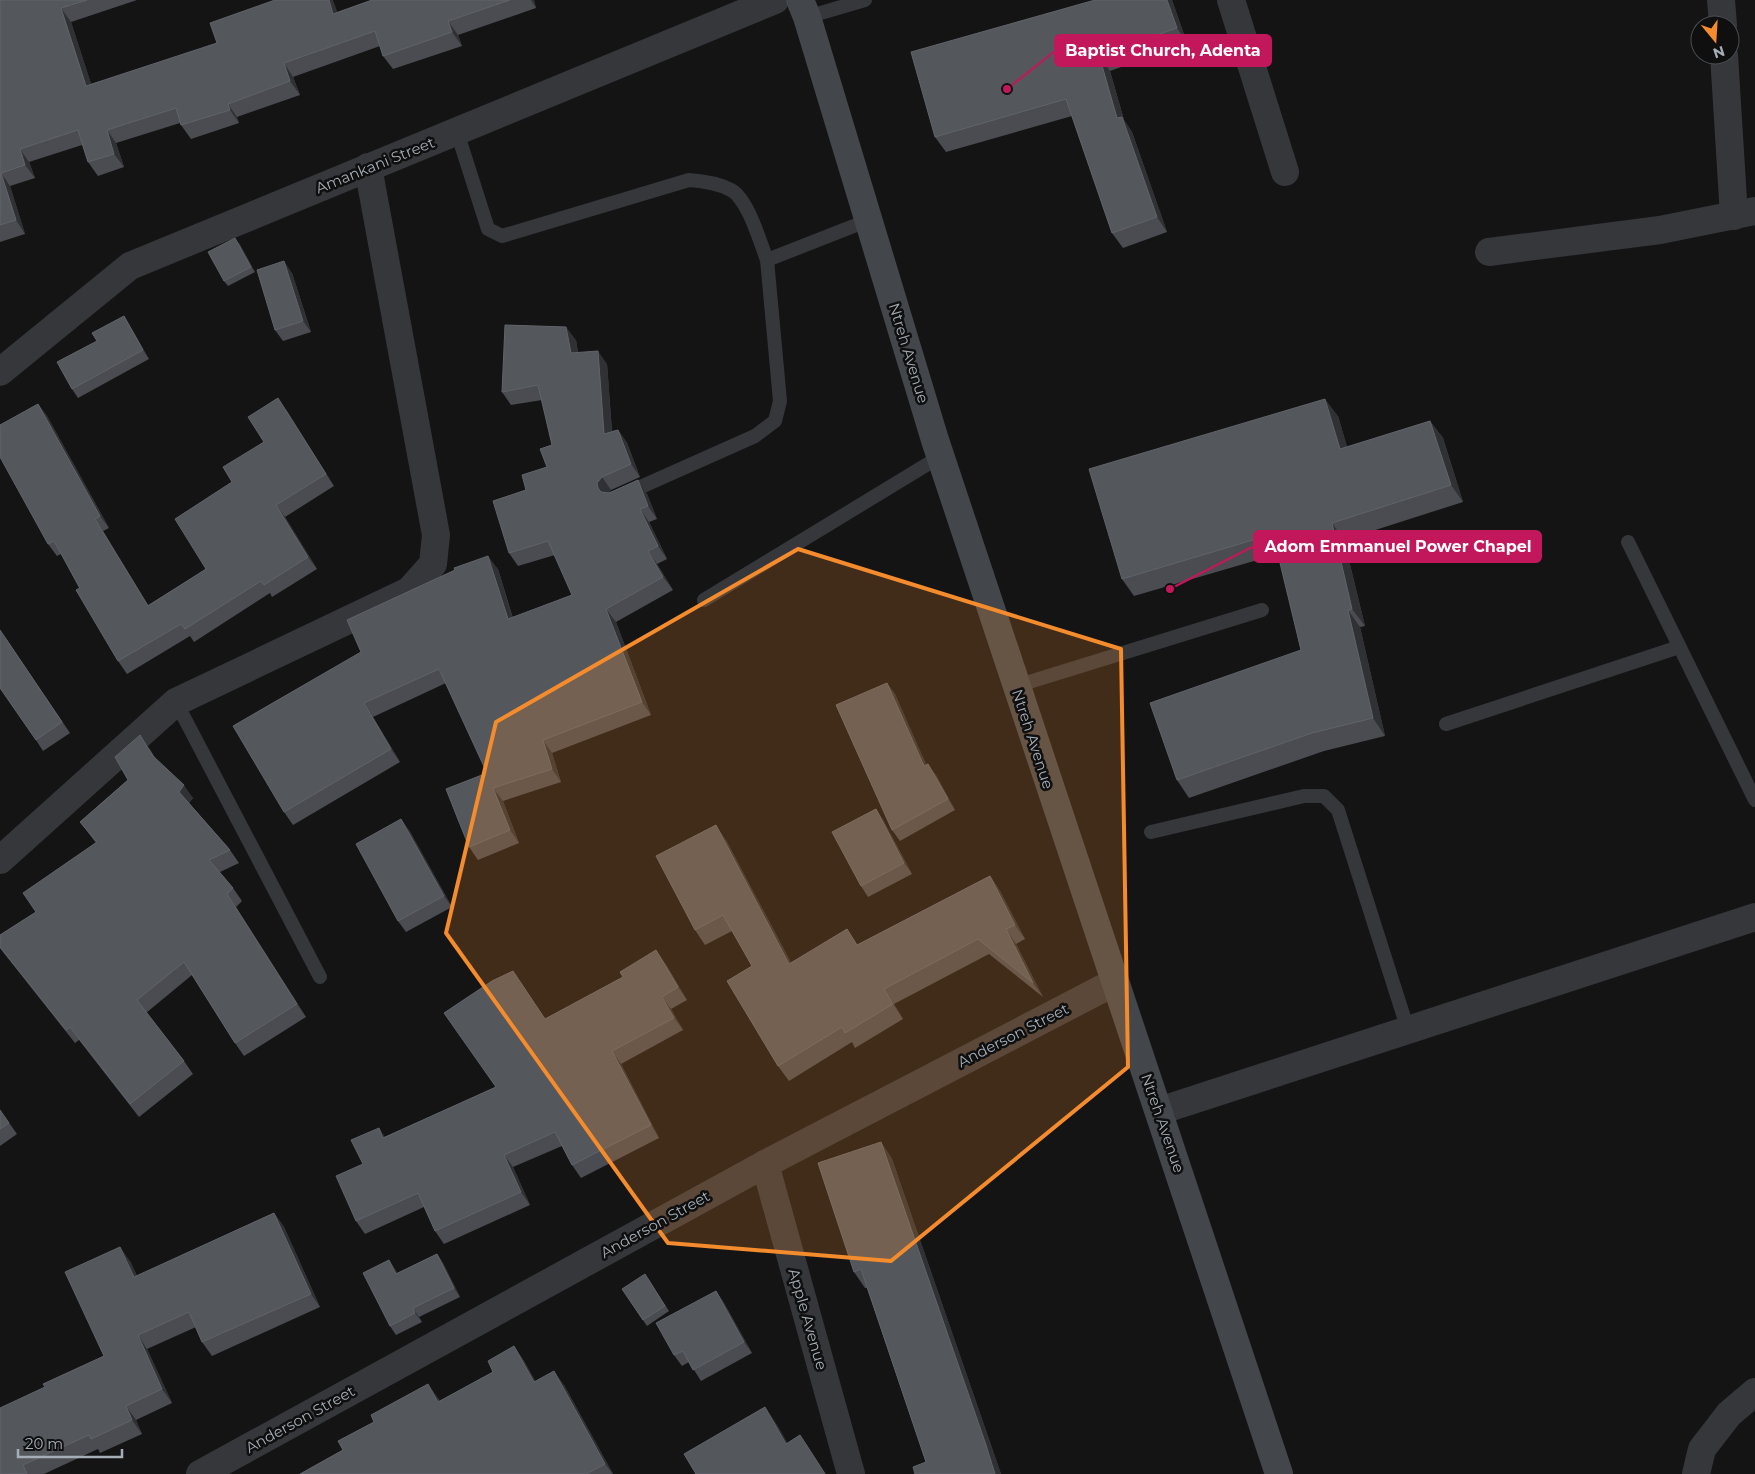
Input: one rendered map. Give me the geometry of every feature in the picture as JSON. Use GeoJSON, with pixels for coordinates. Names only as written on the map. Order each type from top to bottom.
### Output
{"type":"FeatureCollection","features":[{"type":"Feature","properties":{"kind":"street","name":"Amankani Street"},"geometry":{"type":"LineString","coordinates":[[0,372],[130,266],[775,0]]}},
{"type":"Feature","properties":{"kind":"street"},"geometry":{"type":"LineString","coordinates":[[1231,0],[1285,172]]}},
{"type":"Feature","properties":{"kind":"street"},"geometry":{"type":"LineString","coordinates":[[1721,0],[1722,15]]}},
{"type":"Feature","properties":{"kind":"street","name":"Ntreh Avenue"},"geometry":{"type":"LineString","coordinates":[[804,8],[941,456],[1279,1474]]}},
{"type":"Feature","properties":{"kind":"street"},"geometry":{"type":"LineString","coordinates":[[1488,252],[1660,230],[1745,213],[1725,65]]}},
{"type":"Feature","properties":{"kind":"street"},"geometry":{"type":"LineString","coordinates":[[0,860],[176,702],[409,592],[433,564],[436,535],[368,167]]}},
{"type":"Feature","properties":{"kind":"street"},"geometry":{"type":"LineString","coordinates":[[1159,1111],[1755,917]]}},
{"type":"Feature","properties":{"kind":"street","name":"Anderson Street"},"geometry":{"type":"LineString","coordinates":[[200,1474],[765,1164],[1115,982]]}},
{"type":"Feature","properties":{"kind":"street","name":"Apple Avenue"},"geometry":{"type":"LineString","coordinates":[[765,1164],[851,1474]]}},
{"type":"Feature","properties":{"kind":"street"},"geometry":{"type":"LineString","coordinates":[[1696,1474],[1702,1449],[1729,1414],[1755,1392]]}},
{"type":"Feature","properties":{"kind":"lane"},"geometry":{"type":"LineString","coordinates":[[804,8],[865,0]]}},
{"type":"Feature","properties":{"kind":"lane"},"geometry":{"type":"LineString","coordinates":[[457,132],[488,229],[502,236],[689,180],[713,182],[734,191],[747,210],[767,260],[780,401],[775,421],[755,436],[616,498]]}},
{"type":"Feature","properties":{"kind":"lane"},"geometry":{"type":"LineString","coordinates":[[767,260],[869,220]]}},
{"type":"Feature","properties":{"kind":"lane"},"geometry":{"type":"LineString","coordinates":[[704,600],[941,456]]}},
{"type":"Feature","properties":{"kind":"lane"},"geometry":{"type":"LineString","coordinates":[[1628,542],[1755,800]]}},
{"type":"Feature","properties":{"kind":"lane"},"geometry":{"type":"LineString","coordinates":[[1016,686],[1262,610]]}},
{"type":"Feature","properties":{"kind":"lane"},"geometry":{"type":"LineString","coordinates":[[1446,724],[1679,647]]}},
{"type":"Feature","properties":{"kind":"lane"},"geometry":{"type":"LineString","coordinates":[[176,702],[320,977]]}},
{"type":"Feature","properties":{"kind":"lane"},"geometry":{"type":"LineString","coordinates":[[1151,832],[1304,796],[1324,796],[1338,810],[1408,1030]]}},
{"type":"Feature","properties":{"kind":"highlighted area"},"geometry":{"type":"Polygon","coordinates":[[[798,549],[1121,649],[1128,1067],[891,1261],[668,1243],[446,933],[496,722],[798,549]]]}},
{"type":"Feature","properties":{"kind":"building"},"geometry":{"type":"Polygon","coordinates":[[[0,0],[87,0],[61,8],[86,86],[217,43],[210,23],[275,0],[329,0],[333,14],[372,0],[510,0],[448,21],[452,32],[383,56],[375,31],[284,63],[290,81],[228,104],[230,110],[181,125],[176,108],[107,130],[114,154],[88,162],[78,130],[20,149],[25,165],[1,173],[16,220],[0,225],[0,0]]]}},
{"type":"Feature","properties":{"kind":"building"},"geometry":{"type":"Polygon","coordinates":[[[1095,0],[1167,0],[1177,28],[1099,55],[1117,118],[1122,117],[1157,217],[1112,233],[1066,99],[935,137],[911,52],[1095,0]]]}},
{"type":"Feature","properties":{"kind":"building"},"geometry":{"type":"Polygon","coordinates":[[[235,238],[251,267],[224,281],[208,252],[235,238]]]}},
{"type":"Feature","properties":{"kind":"building"},"geometry":{"type":"Polygon","coordinates":[[[284,261],[303,321],[275,330],[257,270],[284,261]]]}},
{"type":"Feature","properties":{"kind":"building"},"geometry":{"type":"Polygon","coordinates":[[[124,316],[143,350],[72,389],[57,362],[97,341],[92,333],[124,316]]]}},
{"type":"Feature","properties":{"kind":"building"},"geometry":{"type":"Polygon","coordinates":[[[505,325],[566,327],[571,353],[598,351],[604,434],[618,430],[631,464],[602,477],[597,483],[598,488],[601,492],[609,493],[638,480],[648,506],[640,509],[658,546],[648,551],[663,577],[606,609],[642,702],[543,740],[552,769],[493,788],[510,830],[469,847],[446,789],[487,773],[439,669],[364,703],[391,749],[284,812],[233,726],[361,652],[347,620],[455,570],[454,568],[488,556],[508,619],[572,595],[548,541],[509,553],[493,501],[526,490],[522,475],[547,467],[540,449],[552,445],[538,385],[502,392],[505,325]]]}},
{"type":"Feature","properties":{"kind":"building"},"geometry":{"type":"Polygon","coordinates":[[[278,398],[326,474],[276,505],[308,557],[264,585],[261,581],[185,629],[181,624],[118,661],[76,590],[80,588],[54,541],[48,544],[0,457],[0,425],[38,404],[100,516],[95,519],[148,606],[206,569],[175,519],[232,482],[223,467],[264,442],[248,417],[278,398]]]}},
{"type":"Feature","properties":{"kind":"building"},"geometry":{"type":"Polygon","coordinates":[[[1325,399],[1340,449],[1430,421],[1451,485],[1332,523],[1352,609],[1348,610],[1373,718],[1312,733],[1177,780],[1150,703],[1301,650],[1273,534],[1122,579],[1089,469],[1325,399]]]}},
{"type":"Feature","properties":{"kind":"building"},"geometry":{"type":"Polygon","coordinates":[[[0,630],[62,722],[36,740],[0,688],[0,630]]]}},
{"type":"Feature","properties":{"kind":"building"},"geometry":{"type":"Polygon","coordinates":[[[887,683],[924,766],[928,764],[948,799],[892,830],[836,705],[887,683]]]}},
{"type":"Feature","properties":{"kind":"building"},"geometry":{"type":"Polygon","coordinates":[[[140,735],[153,756],[184,785],[179,792],[230,850],[209,860],[233,888],[227,894],[297,1004],[235,1043],[184,962],[137,1000],[184,1061],[130,1104],[70,1027],[66,1030],[0,947],[0,935],[36,912],[23,893],[97,842],[80,822],[128,780],[115,757],[140,735]]]}},
{"type":"Feature","properties":{"kind":"building"},"geometry":{"type":"Polygon","coordinates":[[[876,809],[904,863],[861,886],[832,832],[876,809]]]}},
{"type":"Feature","properties":{"kind":"building"},"geometry":{"type":"Polygon","coordinates":[[[401,819],[444,896],[398,921],[356,844],[401,819]]]}},
{"type":"Feature","properties":{"kind":"building"},"geometry":{"type":"Polygon","coordinates":[[[716,825],[789,964],[847,929],[857,945],[990,876],[1015,925],[1006,929],[1033,983],[978,939],[884,989],[893,1004],[845,1033],[842,1027],[778,1066],[727,981],[752,966],[723,915],[695,930],[656,856],[716,825]]]}},
{"type":"Feature","properties":{"kind":"building"},"geometry":{"type":"Polygon","coordinates":[[[656,950],[678,987],[662,997],[674,1018],[612,1051],[651,1125],[572,1165],[555,1132],[504,1155],[521,1192],[435,1231],[418,1193],[356,1221],[336,1176],[363,1164],[351,1140],[379,1128],[383,1138],[496,1087],[444,1013],[492,981],[513,971],[545,1019],[623,977],[620,972],[656,950]]]}},
{"type":"Feature","properties":{"kind":"building"},"geometry":{"type":"Polygon","coordinates":[[[0,1110],[9,1123],[0,1129],[0,1110]]]}},
{"type":"Feature","properties":{"kind":"building"},"geometry":{"type":"Polygon","coordinates":[[[881,1142],[995,1474],[915,1474],[913,1467],[926,1462],[861,1269],[854,1272],[818,1163],[881,1142]]]}},
{"type":"Feature","properties":{"kind":"building"},"geometry":{"type":"Polygon","coordinates":[[[274,1213],[311,1294],[202,1342],[189,1312],[138,1335],[162,1389],[126,1406],[132,1420],[91,1439],[89,1435],[23,1465],[27,1474],[0,1474],[0,1408],[45,1387],[43,1384],[104,1356],[65,1272],[120,1247],[134,1277],[274,1213]]]}},
{"type":"Feature","properties":{"kind":"building"},"geometry":{"type":"Polygon","coordinates":[[[437,1254],[454,1288],[413,1308],[415,1313],[390,1326],[363,1273],[389,1260],[396,1274],[437,1254]]]}},
{"type":"Feature","properties":{"kind":"building"},"geometry":{"type":"Polygon","coordinates":[[[645,1274],[665,1306],[643,1320],[622,1289],[645,1274]]]}},
{"type":"Feature","properties":{"kind":"building"},"geometry":{"type":"Polygon","coordinates":[[[716,1291],[744,1342],[693,1370],[683,1351],[674,1355],[656,1323],[716,1291]]]}},
{"type":"Feature","properties":{"kind":"building"},"geometry":{"type":"Polygon","coordinates":[[[514,1346],[534,1382],[554,1371],[605,1464],[586,1474],[300,1474],[343,1450],[338,1441],[374,1422],[371,1415],[428,1384],[438,1402],[493,1372],[488,1361],[514,1346]]]}},
{"type":"Feature","properties":{"kind":"building"},"geometry":{"type":"Polygon","coordinates":[[[765,1407],[786,1444],[800,1435],[825,1474],[696,1474],[684,1454],[765,1407]]]}},
{"type":"Feature","properties":{"kind":"place","name":"Baptist Church, Adenta"},"geometry":{"type":"Point","coordinates":[1007,89]}},
{"type":"Feature","properties":{"kind":"place","name":"Adom Emmanuel Power Chapel"},"geometry":{"type":"Point","coordinates":[1170,589]}}]}
